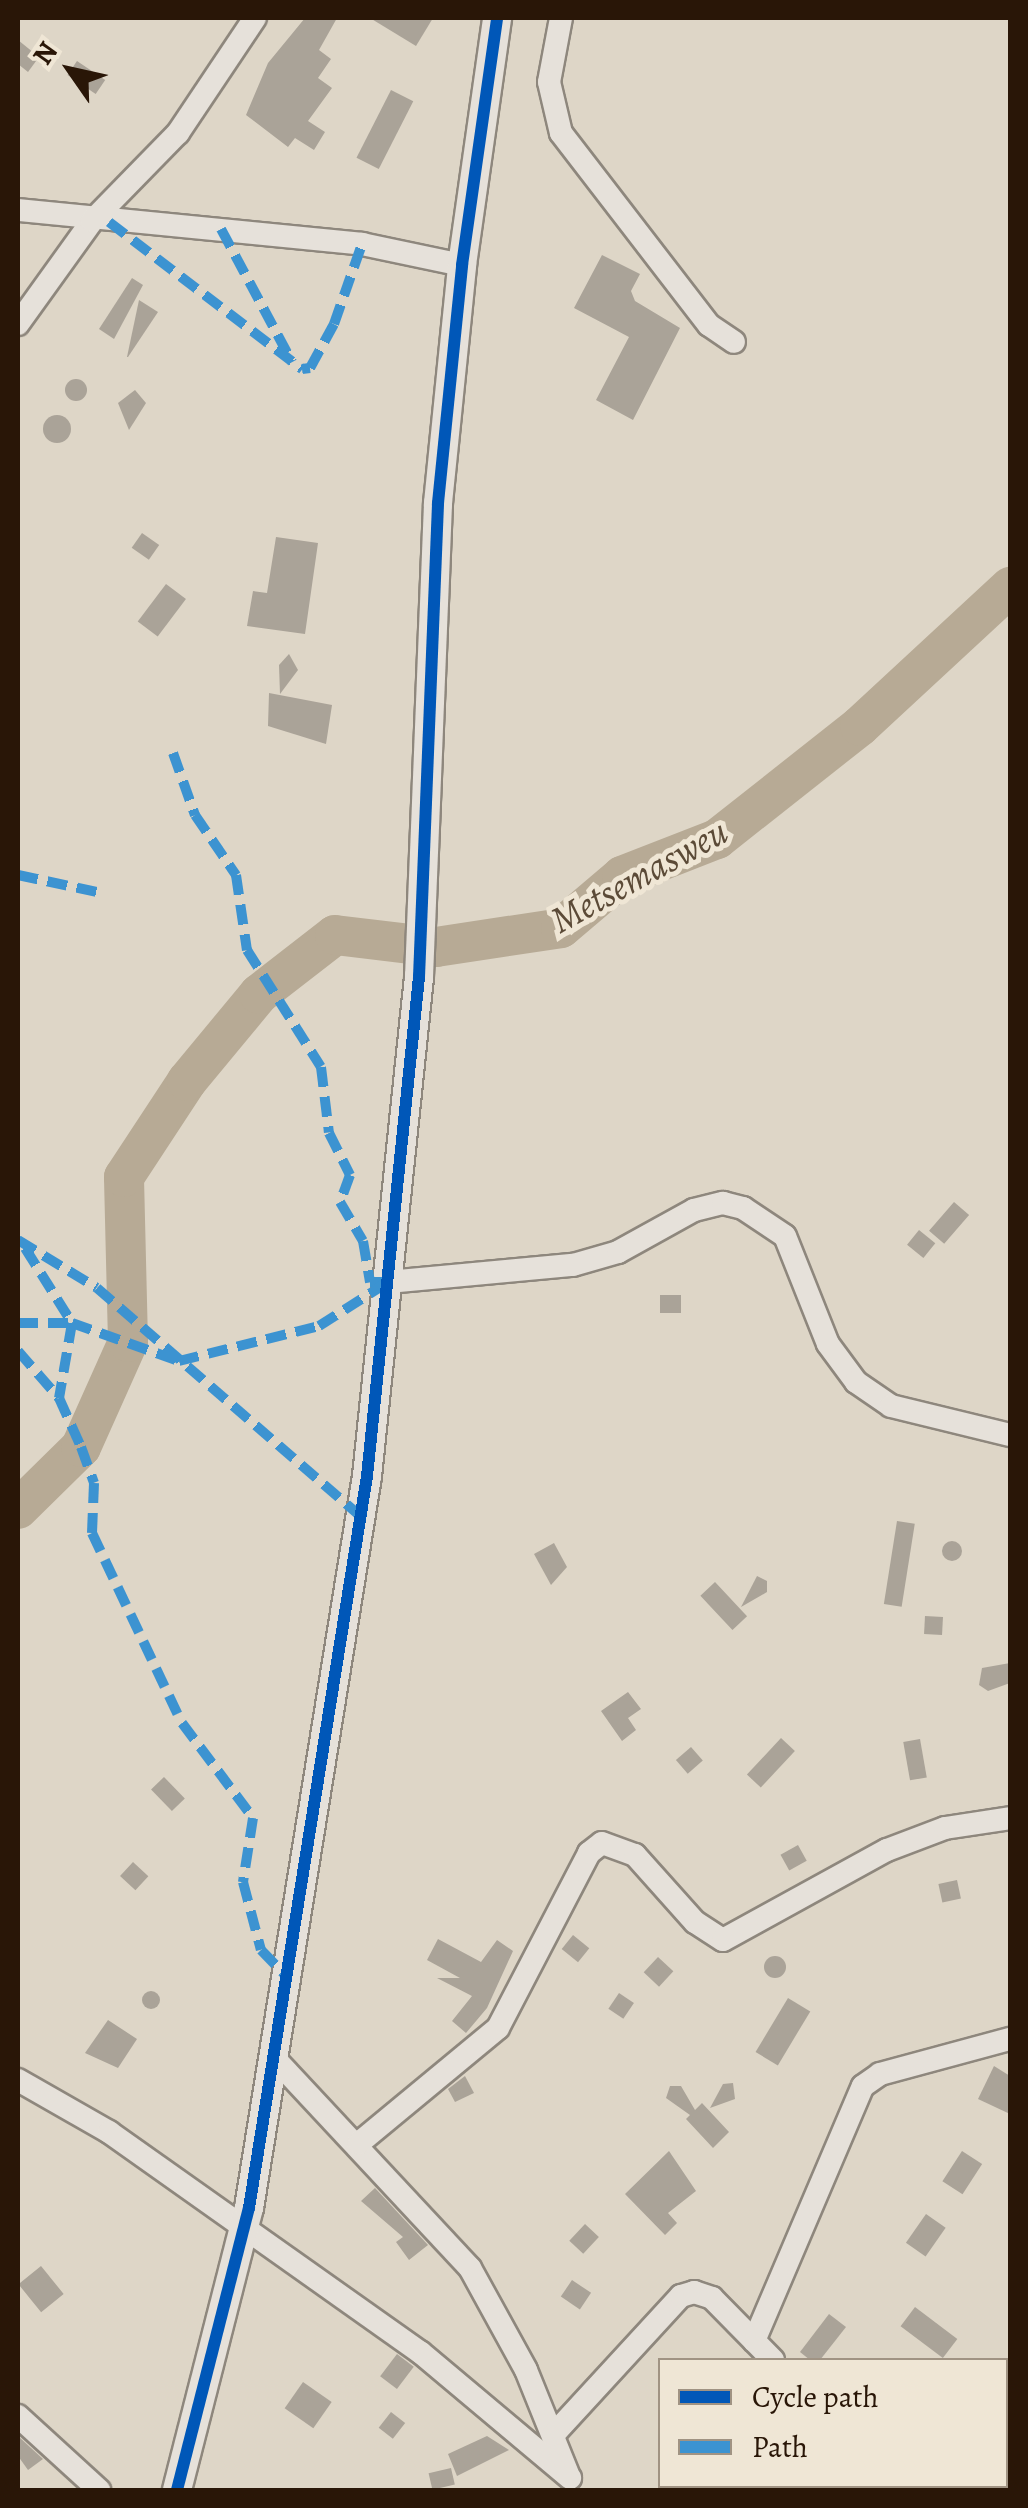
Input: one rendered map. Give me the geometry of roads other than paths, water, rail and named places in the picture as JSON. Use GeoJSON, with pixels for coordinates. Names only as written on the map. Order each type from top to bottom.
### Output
{"type":"FeatureCollection","features":[{"type":"Feature","properties":{"kind":"street"},"geometry":{"type":"LineString","coordinates":[[18,324],[92,221],[178,133],[255,18]]}},
{"type":"Feature","properties":{"kind":"street"},"geometry":{"type":"LineString","coordinates":[[177,2490],[245,2228],[276,2060],[367,1476],[419,977],[438,503],[462,265],[498,18]]}},
{"type":"Feature","properties":{"kind":"street"},"geometry":{"type":"LineString","coordinates":[[562,18],[548,82],[561,133],[709,325],[734,342]]}},
{"type":"Feature","properties":{"kind":"street"},"geometry":{"type":"LineString","coordinates":[[18,210],[92,221],[362,244],[462,265]]}},
{"type":"Feature","properties":{"kind":"street"},"geometry":{"type":"LineString","coordinates":[[388,1282],[574,1265],[618,1252],[694,1210],[723,1204],[744,1208],[785,1236],[828,1344],[856,1382],[891,1406],[1010,1435]]}},
{"type":"Feature","properties":{"kind":"street"},"geometry":{"type":"LineString","coordinates":[[359,2143],[498,2028],[590,1853],[602,1844],[635,1855],[695,1922],[723,1940],[887,1850],[945,1828],[1010,1818]]}},
{"type":"Feature","properties":{"kind":"street"},"geometry":{"type":"LineString","coordinates":[[754,2341],[864,2086],[880,2074],[1010,2039]]}},
{"type":"Feature","properties":{"kind":"street"},"geometry":{"type":"LineString","coordinates":[[276,2060],[359,2143],[470,2268],[554,2435],[573,2484]]}},
{"type":"Feature","properties":{"kind":"street"},"geometry":{"type":"LineString","coordinates":[[18,2080],[109,2132],[420,2352],[573,2484]]}},
{"type":"Feature","properties":{"kind":"street"},"geometry":{"type":"LineString","coordinates":[[554,2435],[681,2296],[694,2292],[712,2298],[771,2358]]}},
{"type":"Feature","properties":{"kind":"street"},"geometry":{"type":"LineString","coordinates":[[18,2416],[99,2490]]}},
{"type":"Feature","properties":{"kind":"waterway","name":"Metsemasweu"},"geometry":{"type":"LineString","coordinates":[[18,1509],[81,1447],[128,1342],[124,1177],[187,1081],[259,994],[335,935],[436,947],[561,928],[622,876],[717,839],[860,726],[1010,587]]}}]}
